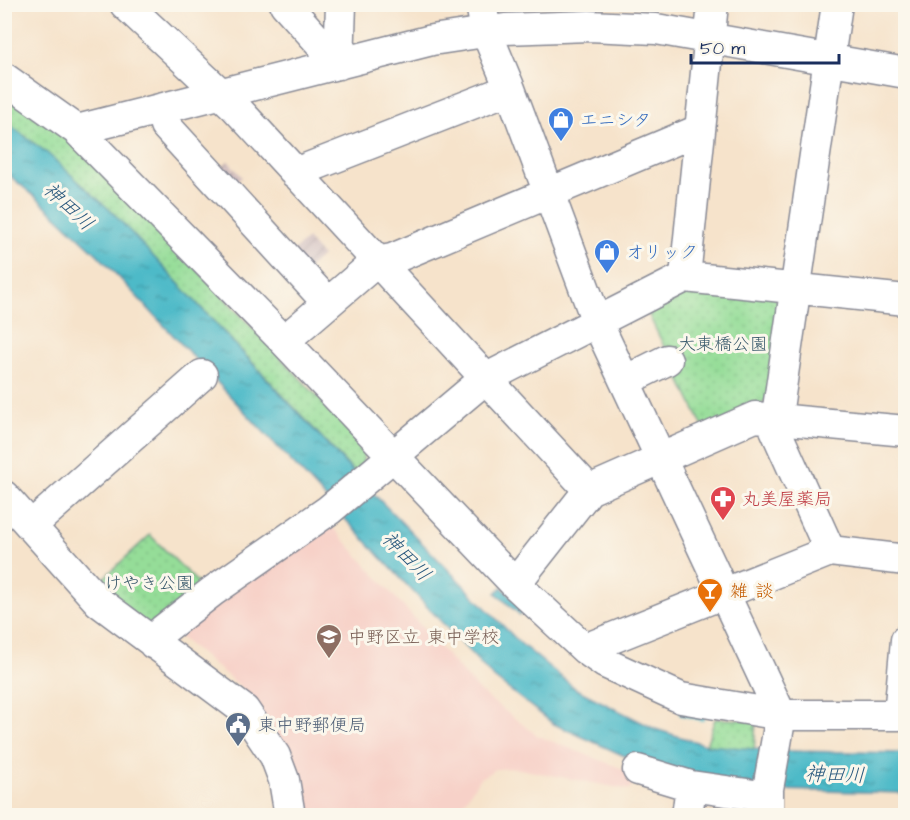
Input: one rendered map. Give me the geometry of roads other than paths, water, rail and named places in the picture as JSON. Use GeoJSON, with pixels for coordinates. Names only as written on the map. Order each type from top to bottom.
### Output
{"type":"FeatureCollection","features":[{"type":"Feature","properties":{"kind":"street"},"geometry":{"type":"LineString","coordinates":[[125,4],[221,94],[589,490]]}},
{"type":"Feature","properties":{"kind":"street"},"geometry":{"type":"LineString","coordinates":[[285,4],[339,64]]}},
{"type":"Feature","properties":{"kind":"street"},"geometry":{"type":"LineString","coordinates":[[339,64],[340,4]]}},
{"type":"Feature","properties":{"kind":"street"},"geometry":{"type":"LineString","coordinates":[[685,277],[713,4]]}},
{"type":"Feature","properties":{"kind":"street"},"geometry":{"type":"LineString","coordinates":[[830,551],[775,429],[837,4]]}},
{"type":"Feature","properties":{"kind":"street"},"geometry":{"type":"LineString","coordinates":[[77,130],[432,40],[483,18],[590,15],[656,29],[906,73]]}},
{"type":"Feature","properties":{"kind":"street"},"geometry":{"type":"LineString","coordinates":[[483,18],[597,322],[781,715],[768,801],[691,786],[638,770]]}},
{"type":"Feature","properties":{"kind":"street"},"geometry":{"type":"LineString","coordinates":[[4,78],[77,130],[284,341],[515,585],[585,649],[605,663],[681,698],[781,715],[899,715],[906,640]]}},
{"type":"Feature","properties":{"kind":"street"},"geometry":{"type":"LineString","coordinates":[[295,173],[510,89]]}},
{"type":"Feature","properties":{"kind":"street"},"geometry":{"type":"LineString","coordinates":[[162,109],[165,125],[327,302]]}},
{"type":"Feature","properties":{"kind":"street"},"geometry":{"type":"LineString","coordinates":[[284,341],[376,262],[392,259],[699,130]]}},
{"type":"Feature","properties":{"kind":"street"},"geometry":{"type":"LineString","coordinates":[[154,644],[163,630],[213,591],[333,506],[485,379],[685,277],[906,300]]}},
{"type":"Feature","properties":{"kind":"street"},"geometry":{"type":"LineString","coordinates":[[625,381],[667,360]]}},
{"type":"Feature","properties":{"kind":"street"},"geometry":{"type":"LineString","coordinates":[[31,526],[202,375]]}},
{"type":"Feature","properties":{"kind":"street"},"geometry":{"type":"LineString","coordinates":[[515,585],[589,490],[755,417],[906,431]]}},
{"type":"Feature","properties":{"kind":"street"},"geometry":{"type":"LineString","coordinates":[[4,496],[99,602],[244,710],[275,756],[284,780],[290,816]]}},
{"type":"Feature","properties":{"kind":"street"},"geometry":{"type":"LineString","coordinates":[[585,649],[830,551],[906,560]]}},
{"type":"Feature","properties":{"kind":"street"},"geometry":{"type":"LineString","coordinates":[[687,816],[691,786]]}},
{"type":"Feature","properties":{"kind":"water","name":"神田川"},"geometry":{"type":"Polygon","coordinates":[[[4,121],[47,153],[112,212],[365,485],[520,643],[576,689],[655,729],[706,745],[765,750],[759,790],[689,779],[627,757],[554,724],[494,678],[97,254],[5,172],[4,121]]]}},
{"type":"Feature","properties":{"kind":"water"},"geometry":{"type":"Polygon","coordinates":[[[502,587],[524,612],[520,615],[496,593],[502,587]]]}},
{"type":"Feature","properties":{"kind":"water","name":"神田川"},"geometry":{"type":"Polygon","coordinates":[[[785,751],[905,753],[905,793],[778,790],[785,751]]]}},
{"type":"Feature","properties":{"kind":"waterway"},"geometry":{"type":"LineString","coordinates":[[682,713],[702,718]]}},
{"type":"Feature","properties":{"kind":"place","name":"エニシタ"},"geometry":{"type":"Point","coordinates":[561,143]}},
{"type":"Feature","properties":{"kind":"place","name":"オリック"},"geometry":{"type":"Point","coordinates":[607,275]}},
{"type":"Feature","properties":{"kind":"place","name":"丸美屋薬局"},"geometry":{"type":"Point","coordinates":[723,522]}},
{"type":"Feature","properties":{"kind":"place","name":"雑 談"},"geometry":{"type":"Point","coordinates":[710,614]}},
{"type":"Feature","properties":{"kind":"place","name":"中野区立 東中学校"},"geometry":{"type":"Point","coordinates":[329,660]}},
{"type":"Feature","properties":{"kind":"place","name":"東中野郵便局"},"geometry":{"type":"Point","coordinates":[238,748]}},
{"type":"Feature","properties":{"kind":"park label","name":"大東橋公園"},"geometry":{"type":"Point","coordinates":[723,344]}},
{"type":"Feature","properties":{"kind":"park label","name":"けやき公園"},"geometry":{"type":"Point","coordinates":[149,583]}}]}
